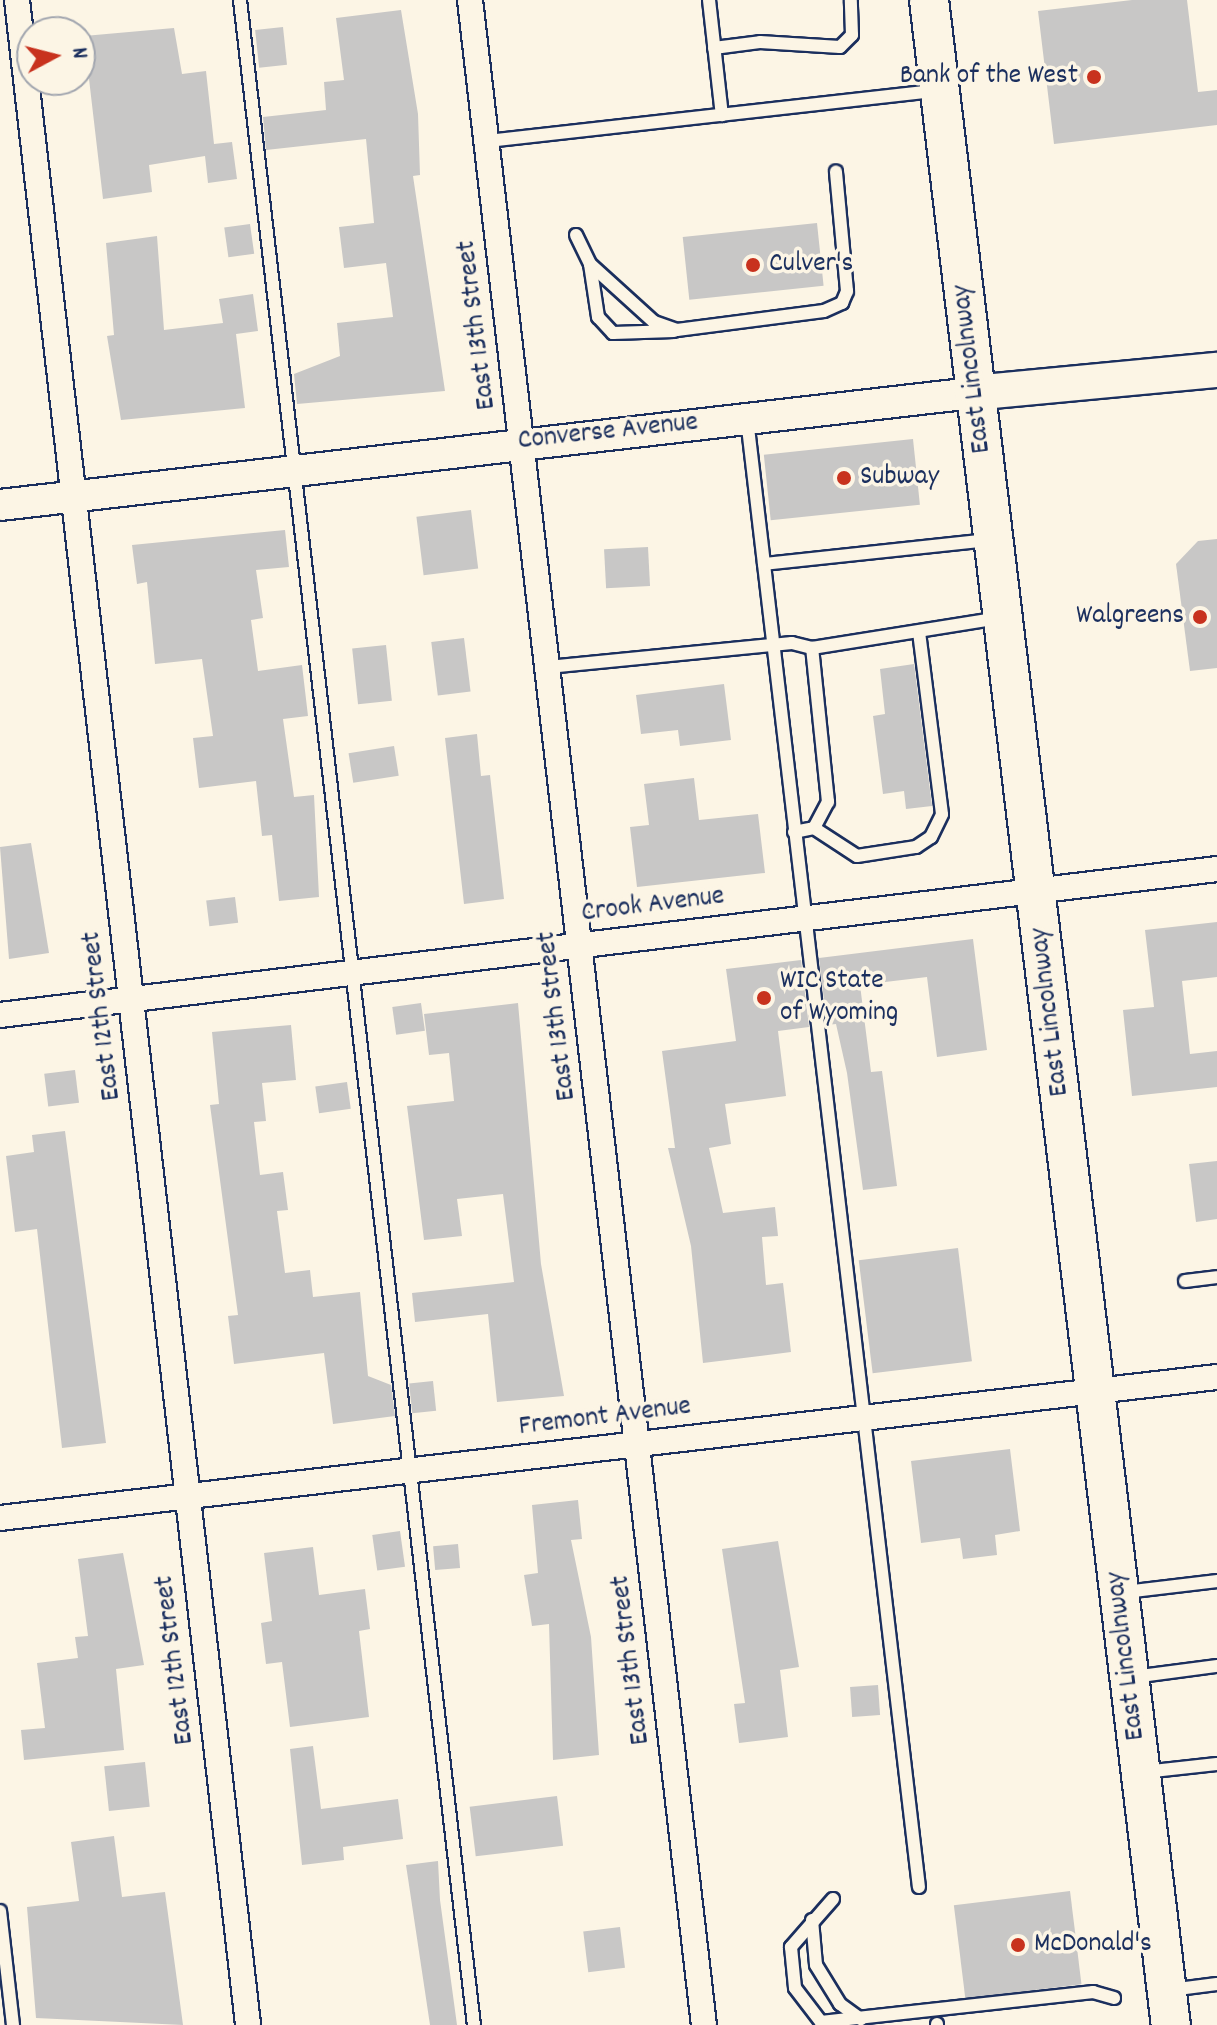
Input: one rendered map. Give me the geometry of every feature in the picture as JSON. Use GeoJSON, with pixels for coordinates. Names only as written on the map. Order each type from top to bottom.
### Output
{"type":"FeatureCollection","features":[{"type":"Feature","properties":{"kind":"main road","name":"East Lincolnway"},"geometry":{"type":"LineString","coordinates":[[929,0],[972,393],[1003,617],[1169,2008]]}},
{"type":"Feature","properties":{"kind":"main road","name":"Converse Avenue"},"geometry":{"type":"LineString","coordinates":[[972,393],[1217,370]]}},
{"type":"Feature","properties":{"kind":"street","name":"East 12th Street"},"geometry":{"type":"LineString","coordinates":[[17,0],[248,2025]]}},
{"type":"Feature","properties":{"kind":"street","name":"East 13th Street"},"geometry":{"type":"LineString","coordinates":[[470,0],[704,2025]]}},
{"type":"Feature","properties":{"kind":"street","name":"Converse Avenue"},"geometry":{"type":"LineString","coordinates":[[0,505],[521,442],[972,393]]}},
{"type":"Feature","properties":{"kind":"street","name":"Crook Avenue"},"geometry":{"type":"LineString","coordinates":[[0,1015],[1217,869]]}},
{"type":"Feature","properties":{"kind":"street","name":"Fremont Avenue"},"geometry":{"type":"LineString","coordinates":[[0,1518],[1217,1377]]}},
{"type":"Feature","properties":{"kind":"lane"},"geometry":{"type":"LineString","coordinates":[[240,0],[474,2025]]}},
{"type":"Feature","properties":{"kind":"lane"},"geometry":{"type":"LineString","coordinates":[[709,0],[722,115]]}},
{"type":"Feature","properties":{"kind":"lane"},"geometry":{"type":"LineString","coordinates":[[714,48],[760,42],[840,47],[852,35],[851,0]]}},
{"type":"Feature","properties":{"kind":"lane"},"geometry":{"type":"LineString","coordinates":[[487,141],[939,91]]}},
{"type":"Feature","properties":{"kind":"lane"},"geometry":{"type":"LineString","coordinates":[[576,235],[590,264],[598,317],[613,333],[677,330],[842,303],[847,260],[836,172]]}},
{"type":"Feature","properties":{"kind":"lane"},"geometry":{"type":"LineString","coordinates":[[590,264],[654,322],[677,330]]}},
{"type":"Feature","properties":{"kind":"lane"},"geometry":{"type":"LineString","coordinates":[[747,419],[919,1887]]}},
{"type":"Feature","properties":{"kind":"lane"},"geometry":{"type":"LineString","coordinates":[[764,564],[993,539]]}},
{"type":"Feature","properties":{"kind":"lane"},"geometry":{"type":"LineString","coordinates":[[548,667],[773,645],[812,648],[1003,617]]}},
{"type":"Feature","properties":{"kind":"lane"},"geometry":{"type":"LineString","coordinates":[[794,832],[814,828],[857,856],[931,837],[942,814],[919,631]]}},
{"type":"Feature","properties":{"kind":"lane"},"geometry":{"type":"LineString","coordinates":[[812,648],[828,787],[814,828]]}},
{"type":"Feature","properties":{"kind":"lane"},"geometry":{"type":"LineString","coordinates":[[1185,1281],[1217,1277]]}},
{"type":"Feature","properties":{"kind":"lane"},"geometry":{"type":"LineString","coordinates":[[1120,1593],[1217,1581]]}},
{"type":"Feature","properties":{"kind":"lane"},"geometry":{"type":"LineString","coordinates":[[1130,1677],[1217,1666]]}},
{"type":"Feature","properties":{"kind":"lane"},"geometry":{"type":"LineString","coordinates":[[1141,1772],[1217,1764]]}},
{"type":"Feature","properties":{"kind":"lane"},"geometry":{"type":"LineString","coordinates":[[833,1899],[791,1947],[795,1988],[821,2022],[1093,1992],[1114,1998]]}},
{"type":"Feature","properties":{"kind":"lane"},"geometry":{"type":"LineString","coordinates":[[0,1911],[13,2025]]}},
{"type":"Feature","properties":{"kind":"lane"},"geometry":{"type":"LineString","coordinates":[[812,1920],[816,1965],[840,2004],[861,2019]]}},
{"type":"Feature","properties":{"kind":"lane"},"geometry":{"type":"LineString","coordinates":[[1169,2008],[1217,1984]]}},
{"type":"Feature","properties":{"kind":"building","name":"Bank of the West"},"geometry":{"type":"Polygon","coordinates":[[[1132,0],[1187,0],[1198,92],[1217,90],[1217,125],[1054,144],[1038,11],[1132,0]]]}},
{"type":"Feature","properties":{"kind":"building"},"geometry":{"type":"Polygon","coordinates":[[[401,10],[418,114],[420,175],[413,176],[445,391],[297,404],[294,374],[340,356],[337,323],[393,317],[386,263],[344,268],[339,227],[374,223],[366,139],[266,150],[263,117],[326,110],[324,82],[344,80],[336,18],[401,10]]]}},
{"type":"Feature","properties":{"kind":"building"},"geometry":{"type":"Polygon","coordinates":[[[283,27],[287,65],[259,68],[255,30],[283,27]]]}},
{"type":"Feature","properties":{"kind":"building"},"geometry":{"type":"Polygon","coordinates":[[[174,28],[182,74],[206,71],[214,144],[232,142],[237,179],[208,183],[205,156],[149,165],[152,192],[103,199],[91,96],[96,96],[96,35],[174,28]]]}},
{"type":"Feature","properties":{"kind":"building"},"geometry":{"type":"Polygon","coordinates":[[[817,223],[824,286],[689,300],[683,237],[817,223]]]}},
{"type":"Feature","properties":{"kind":"building"},"geometry":{"type":"Polygon","coordinates":[[[250,224],[254,254],[228,257],[224,228],[250,224]]]}},
{"type":"Feature","properties":{"kind":"building"},"geometry":{"type":"Polygon","coordinates":[[[157,236],[164,330],[223,323],[219,299],[253,294],[258,331],[236,334],[245,408],[121,420],[107,336],[114,335],[106,243],[157,236]]]}},
{"type":"Feature","properties":{"kind":"building"},"geometry":{"type":"Polygon","coordinates":[[[913,439],[920,505],[771,520],[764,455],[913,439]]]}},
{"type":"Feature","properties":{"kind":"building"},"geometry":{"type":"Polygon","coordinates":[[[471,510],[478,569],[424,575],[416,517],[471,510]]]}},
{"type":"Feature","properties":{"kind":"building"},"geometry":{"type":"Polygon","coordinates":[[[285,530],[289,567],[256,570],[263,618],[251,620],[258,671],[302,665],[308,716],[283,719],[294,797],[314,795],[319,897],[279,901],[272,835],[262,836],[256,781],[199,788],[193,738],[213,736],[202,659],[155,664],[147,582],[137,584],[132,545],[285,530]]]}},
{"type":"Feature","properties":{"kind":"building","name":"Walgreens"},"geometry":{"type":"Polygon","coordinates":[[[1217,539],[1217,668],[1190,671],[1176,564],[1198,541],[1217,539]]]}},
{"type":"Feature","properties":{"kind":"building"},"geometry":{"type":"Polygon","coordinates":[[[648,547],[650,586],[606,588],[604,549],[648,547]]]}},
{"type":"Feature","properties":{"kind":"building"},"geometry":{"type":"Polygon","coordinates":[[[464,638],[471,692],[438,696],[431,642],[464,638]]]}},
{"type":"Feature","properties":{"kind":"building"},"geometry":{"type":"Polygon","coordinates":[[[386,645],[392,701],[358,704],[352,649],[386,645]]]}},
{"type":"Feature","properties":{"kind":"building"},"geometry":{"type":"Polygon","coordinates":[[[914,664],[932,806],[906,809],[904,791],[883,794],[873,716],[885,714],[880,669],[914,664]]]}},
{"type":"Feature","properties":{"kind":"building"},"geometry":{"type":"Polygon","coordinates":[[[724,684],[731,740],[680,746],[678,730],[641,734],[636,695],[724,684]]]}},
{"type":"Feature","properties":{"kind":"building"},"geometry":{"type":"Polygon","coordinates":[[[477,734],[481,776],[490,775],[504,899],[464,904],[445,738],[477,734]]]}},
{"type":"Feature","properties":{"kind":"building"},"geometry":{"type":"Polygon","coordinates":[[[394,746],[399,776],[353,783],[349,753],[394,746]]]}},
{"type":"Feature","properties":{"kind":"building"},"geometry":{"type":"Polygon","coordinates":[[[694,778],[699,820],[758,814],[765,873],[637,887],[630,827],[649,825],[644,784],[694,778]]]}},
{"type":"Feature","properties":{"kind":"building"},"geometry":{"type":"Polygon","coordinates":[[[31,843],[49,953],[9,959],[0,847],[31,843]]]}},
{"type":"Feature","properties":{"kind":"building"},"geometry":{"type":"Polygon","coordinates":[[[235,897],[238,923],[209,926],[206,901],[235,897]]]}},
{"type":"Feature","properties":{"kind":"building"},"geometry":{"type":"Polygon","coordinates":[[[1217,922],[1217,977],[1182,981],[1190,1054],[1217,1051],[1217,1087],[1132,1096],[1123,1010],[1154,1007],[1145,930],[1217,922]]]}},
{"type":"Feature","properties":{"kind":"building"},"geometry":{"type":"Polygon","coordinates":[[[973,939],[987,1050],[937,1057],[927,977],[860,985],[871,1072],[882,1071],[897,1186],[863,1190],[847,1073],[836,1024],[827,1025],[819,958],[973,939]]]}},
{"type":"Feature","properties":{"kind":"building"},"geometry":{"type":"Polygon","coordinates":[[[801,960],[809,1027],[778,1031],[786,1096],[725,1104],[731,1144],[709,1148],[723,1213],[775,1207],[778,1236],[762,1237],[766,1285],[783,1283],[791,1352],[703,1363],[691,1246],[668,1148],[675,1148],[662,1051],[736,1041],[726,969],[801,960]]]}},
{"type":"Feature","properties":{"kind":"building"},"geometry":{"type":"Polygon","coordinates":[[[421,1003],[425,1031],[396,1035],[392,1007],[421,1003]]]}},
{"type":"Feature","properties":{"kind":"building"},"geometry":{"type":"Polygon","coordinates":[[[518,1003],[541,1264],[564,1396],[497,1402],[488,1314],[415,1322],[412,1293],[514,1282],[503,1194],[457,1199],[462,1236],[424,1240],[407,1106],[454,1101],[449,1053],[429,1055],[424,1014],[518,1003]]]}},
{"type":"Feature","properties":{"kind":"building"},"geometry":{"type":"Polygon","coordinates":[[[291,1025],[296,1080],[262,1083],[266,1121],[254,1122],[260,1175],[283,1172],[288,1210],[277,1211],[285,1273],[310,1270],[313,1297],[360,1292],[368,1376],[391,1385],[395,1416],[333,1424],[324,1353],[234,1364],[228,1316],[238,1315],[210,1105],[219,1104],[212,1032],[291,1025]]]}},
{"type":"Feature","properties":{"kind":"building"},"geometry":{"type":"Polygon","coordinates":[[[75,1070],[79,1103],[48,1107],[44,1074],[75,1070]]]}},
{"type":"Feature","properties":{"kind":"building"},"geometry":{"type":"Polygon","coordinates":[[[347,1082],[351,1109],[319,1113],[315,1086],[347,1082]]]}},
{"type":"Feature","properties":{"kind":"building"},"geometry":{"type":"Polygon","coordinates":[[[65,1131],[106,1443],[62,1448],[37,1229],[15,1232],[6,1156],[34,1152],[32,1135],[65,1131]]]}},
{"type":"Feature","properties":{"kind":"building"},"geometry":{"type":"Polygon","coordinates":[[[1217,1161],[1217,1219],[1196,1222],[1189,1164],[1217,1161]]]}},
{"type":"Feature","properties":{"kind":"building"},"geometry":{"type":"Polygon","coordinates":[[[958,1248],[972,1361],[873,1373],[859,1260],[958,1248]]]}},
{"type":"Feature","properties":{"kind":"building"},"geometry":{"type":"Polygon","coordinates":[[[433,1381],[436,1411],[412,1413],[409,1384],[433,1381]]]}},
{"type":"Feature","properties":{"kind":"building"},"geometry":{"type":"Polygon","coordinates":[[[1010,1449],[1020,1531],[995,1535],[997,1555],[963,1559],[960,1538],[921,1543],[911,1461],[1010,1449]]]}},
{"type":"Feature","properties":{"kind":"building"},"geometry":{"type":"Polygon","coordinates":[[[578,1500],[582,1539],[571,1540],[591,1637],[599,1755],[553,1760],[549,1624],[532,1626],[524,1575],[538,1573],[532,1505],[578,1500]]]}},
{"type":"Feature","properties":{"kind":"building"},"geometry":{"type":"Polygon","coordinates":[[[400,1531],[405,1567],[377,1571],[372,1535],[400,1531]]]}},
{"type":"Feature","properties":{"kind":"building"},"geometry":{"type":"Polygon","coordinates":[[[778,1541],[799,1667],[780,1670],[788,1737],[739,1743],[734,1704],[745,1703],[722,1549],[778,1541]]]}},
{"type":"Feature","properties":{"kind":"building"},"geometry":{"type":"Polygon","coordinates":[[[458,1544],[460,1568],[435,1570],[433,1546],[458,1544]]]}},
{"type":"Feature","properties":{"kind":"building"},"geometry":{"type":"Polygon","coordinates":[[[313,1547],[319,1595],[365,1589],[370,1629],[359,1631],[369,1717],[290,1727],[282,1662],[266,1664],[261,1623],[272,1621],[264,1553],[313,1547]]]}},
{"type":"Feature","properties":{"kind":"building"},"geometry":{"type":"Polygon","coordinates":[[[123,1553],[144,1665],[116,1669],[124,1750],[24,1760],[21,1730],[45,1728],[37,1663],[78,1658],[75,1637],[88,1636],[78,1559],[123,1553]]]}},
{"type":"Feature","properties":{"kind":"building"},"geometry":{"type":"Polygon","coordinates":[[[878,1685],[880,1715],[852,1717],[850,1687],[878,1685]]]}},
{"type":"Feature","properties":{"kind":"building"},"geometry":{"type":"Polygon","coordinates":[[[313,1746],[321,1809],[398,1799],[403,1839],[343,1847],[344,1860],[302,1865],[290,1749],[313,1746]]]}},
{"type":"Feature","properties":{"kind":"building"},"geometry":{"type":"Polygon","coordinates":[[[145,1762],[150,1807],[109,1811],[104,1766],[145,1762]]]}},
{"type":"Feature","properties":{"kind":"building"},"geometry":{"type":"Polygon","coordinates":[[[557,1796],[563,1846],[476,1856],[470,1807],[557,1796]]]}},
{"type":"Feature","properties":{"kind":"building"},"geometry":{"type":"Polygon","coordinates":[[[114,1836],[122,1897],[165,1892],[183,2025],[36,2018],[27,1907],[79,1901],[71,1842],[114,1836]]]}},
{"type":"Feature","properties":{"kind":"building"},"geometry":{"type":"Polygon","coordinates":[[[438,1861],[440,1900],[457,2025],[430,2025],[406,1865],[438,1861]]]}},
{"type":"Feature","properties":{"kind":"building"},"geometry":{"type":"Polygon","coordinates":[[[1070,1891],[1081,1984],[965,1999],[954,1905],[1070,1891]]]}},
{"type":"Feature","properties":{"kind":"building"},"geometry":{"type":"Polygon","coordinates":[[[620,1927],[625,1968],[588,1972],[583,1932],[620,1927]]]}},
{"type":"Feature","properties":{"kind":"place","name":"Bank of the West"},"geometry":{"type":"Point","coordinates":[1094,77]}},
{"type":"Feature","properties":{"kind":"place","name":"Culver's"},"geometry":{"type":"Point","coordinates":[753,265]}},
{"type":"Feature","properties":{"kind":"place","name":"Subway"},"geometry":{"type":"Point","coordinates":[844,478]}},
{"type":"Feature","properties":{"kind":"place","name":"Walgreens"},"geometry":{"type":"Point","coordinates":[1200,617]}},
{"type":"Feature","properties":{"kind":"place","name":"WIC State of Wyoming"},"geometry":{"type":"Point","coordinates":[764,998]}},
{"type":"Feature","properties":{"kind":"place","name":"McDonald's"},"geometry":{"type":"Point","coordinates":[1018,1945]}}]}
